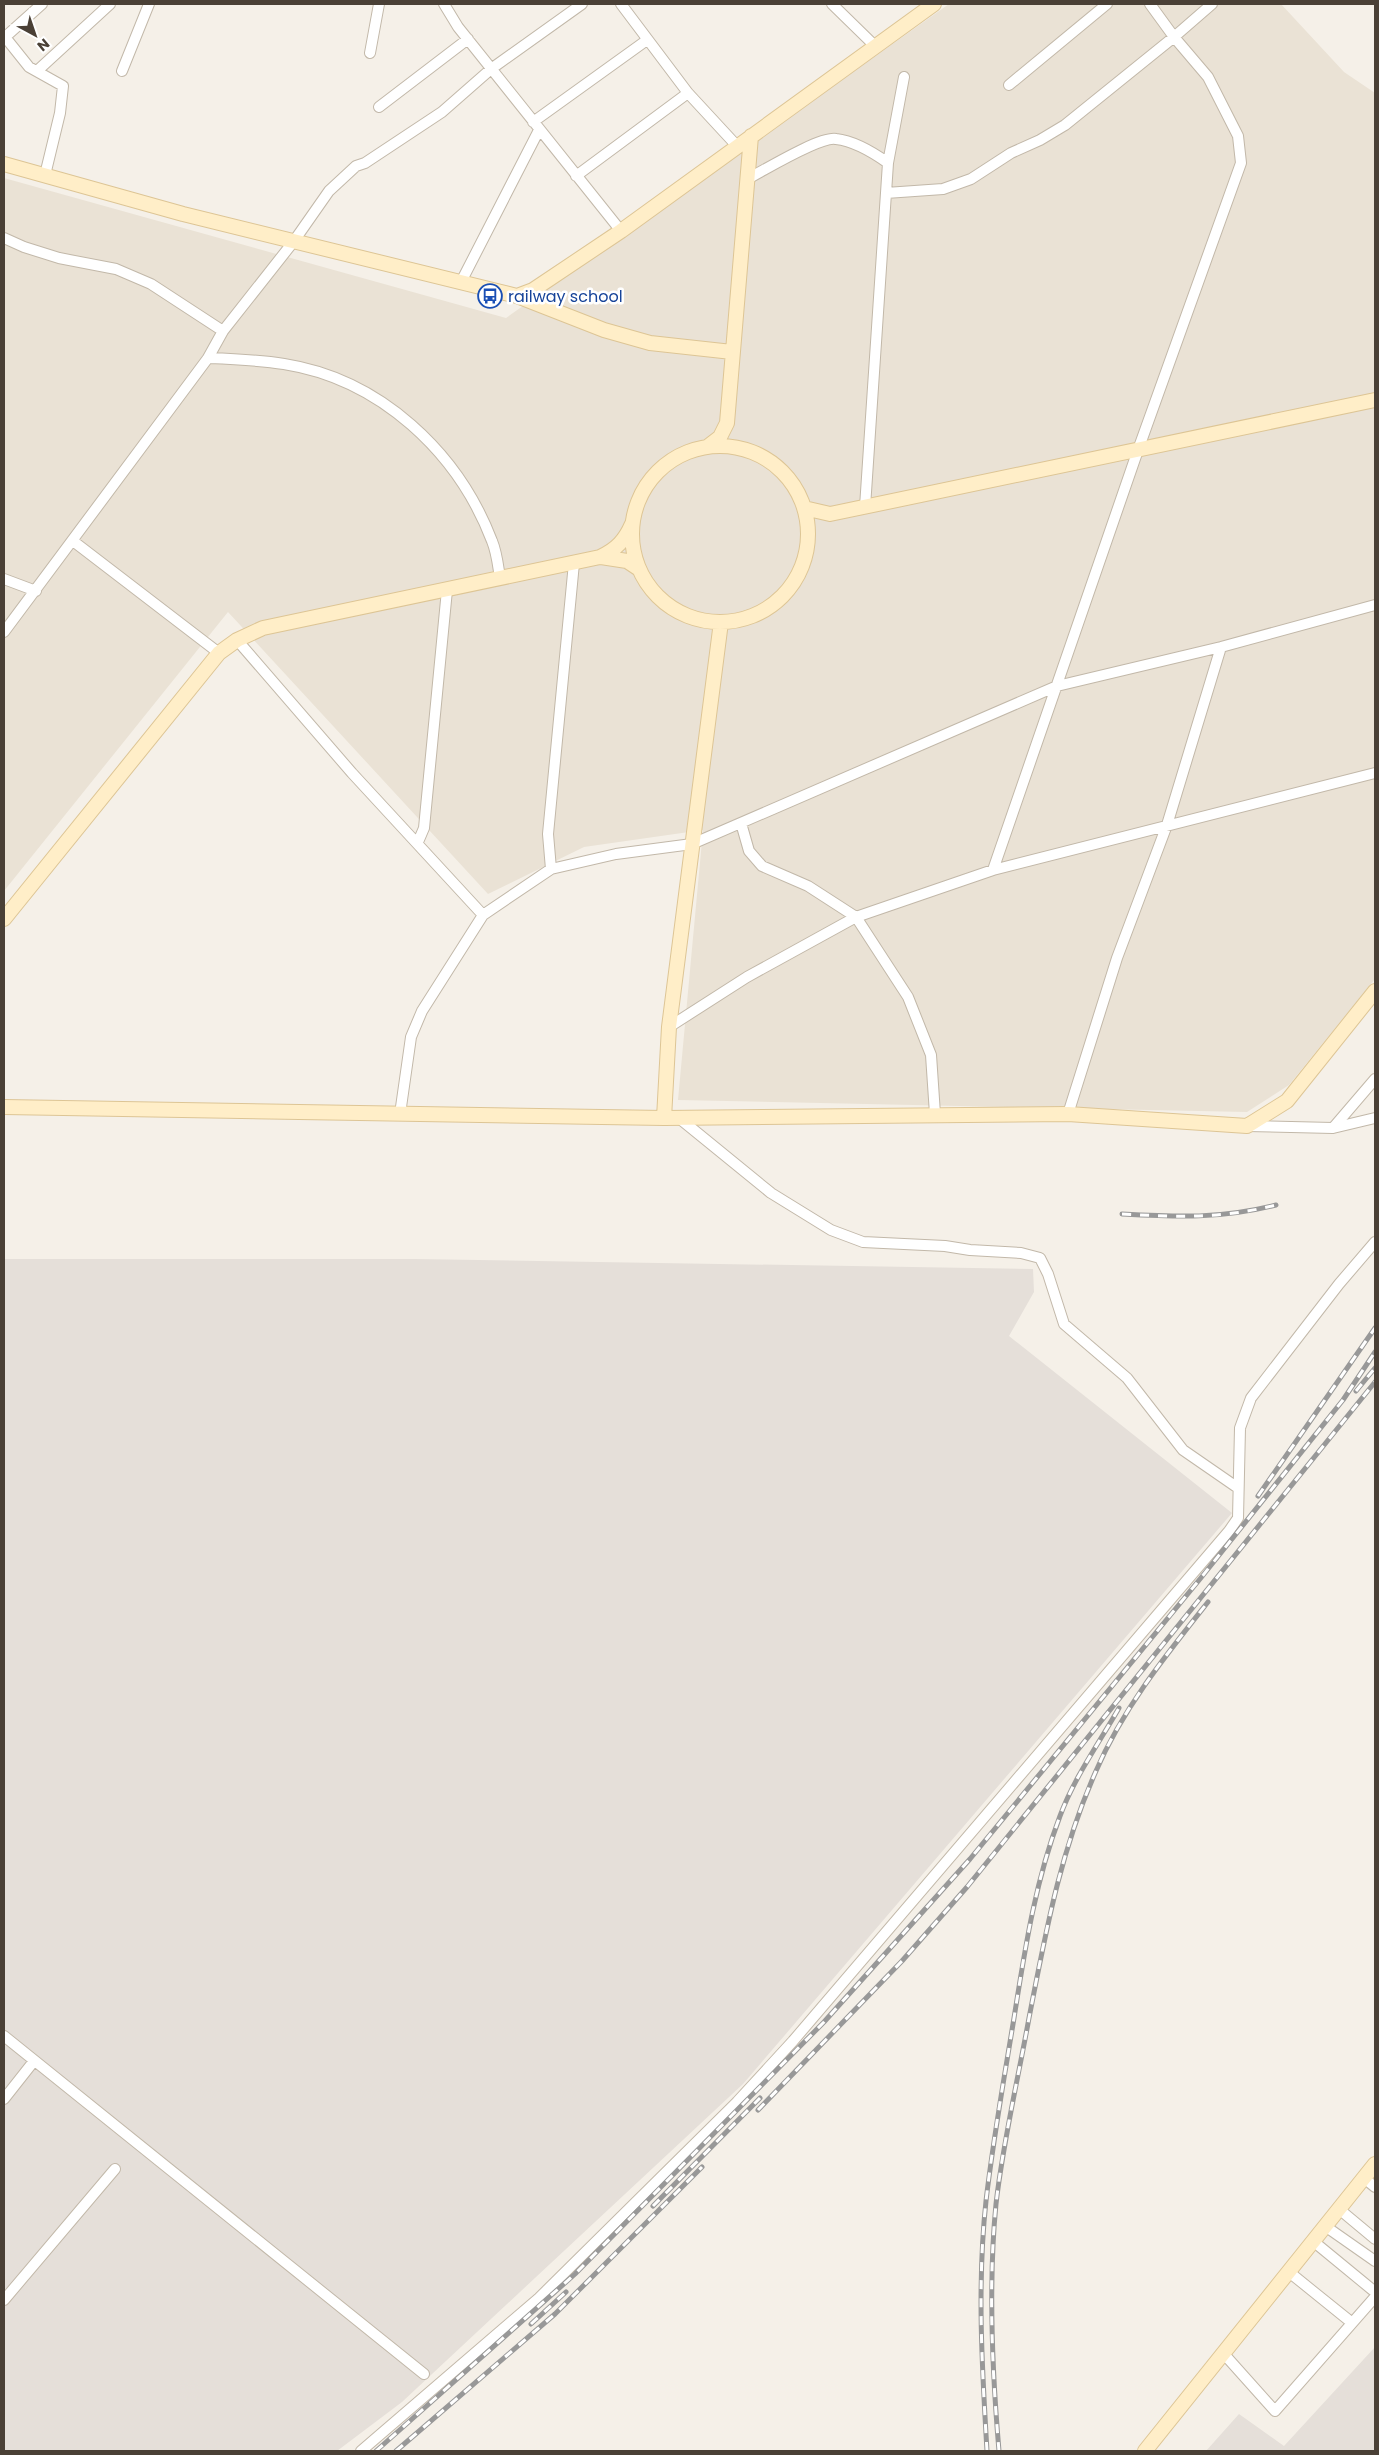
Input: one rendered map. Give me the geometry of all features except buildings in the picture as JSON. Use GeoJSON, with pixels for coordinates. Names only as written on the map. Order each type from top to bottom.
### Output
{"type":"FeatureCollection","features":[{"type":"Feature","properties":{"kind":"street"},"geometry":{"type":"LineString","coordinates":[[42,4],[4,37],[29,66],[63,86],[60,113],[45,175]]}},
{"type":"Feature","properties":{"kind":"street"},"geometry":{"type":"LineString","coordinates":[[37,71],[110,4]]}},
{"type":"Feature","properties":{"kind":"street"},"geometry":{"type":"LineString","coordinates":[[122,71],[149,4]]}},
{"type":"Feature","properties":{"kind":"street"},"geometry":{"type":"LineString","coordinates":[[370,53],[379,4]]}},
{"type":"Feature","properties":{"kind":"street"},"geometry":{"type":"LineString","coordinates":[[444,4],[491,69],[621,231]]}},
{"type":"Feature","properties":{"kind":"street"},"geometry":{"type":"LineString","coordinates":[[4,632],[208,358],[223,331],[294,241],[330,191],[356,166],[366,163],[442,112],[491,69],[582,4]]}},
{"type":"Feature","properties":{"kind":"street"},"geometry":{"type":"LineString","coordinates":[[621,4],[688,93],[737,146]]}},
{"type":"Feature","properties":{"kind":"street"},"geometry":{"type":"LineString","coordinates":[[832,4],[875,46]]}},
{"type":"Feature","properties":{"kind":"street"},"geometry":{"type":"LineString","coordinates":[[518,296],[533,290],[621,231],[934,4]]}},
{"type":"Feature","properties":{"kind":"street"},"geometry":{"type":"LineString","coordinates":[[1010,85],[1107,4]]}},
{"type":"Feature","properties":{"kind":"street"},"geometry":{"type":"LineString","coordinates":[[992,870],[1138,450],[1241,163],[1238,136],[1208,77],[1174,37],[1150,4]]}},
{"type":"Feature","properties":{"kind":"street"},"geometry":{"type":"LineString","coordinates":[[886,193],[943,189],[971,179],[1011,152],[1040,140],[1065,125],[1212,4]]}},
{"type":"Feature","properties":{"kind":"street"},"geometry":{"type":"LineString","coordinates":[[379,107],[468,39]]}},
{"type":"Feature","properties":{"kind":"street"},"geometry":{"type":"LineString","coordinates":[[461,282],[536,126],[647,40]]}},
{"type":"Feature","properties":{"kind":"street"},"geometry":{"type":"LineString","coordinates":[[865,507],[888,163],[904,77]]}},
{"type":"Feature","properties":{"kind":"street"},"geometry":{"type":"LineString","coordinates":[[576,176],[688,93]]}},
{"type":"Feature","properties":{"kind":"street"},"geometry":{"type":"LineString","coordinates":[[4,919],[218,653],[237,640],[263,628],[600,557],[613,552],[624,541],[643,491],[657,473],[675,458],[708,447],[720,437],[727,423],[749,178],[751,136]]}},
{"type":"Feature","properties":{"kind":"street"},"geometry":{"type":"LineString","coordinates":[[749,178],[814,144],[834,138],[862,148],[888,163]]}},
{"type":"Feature","properties":{"kind":"street"},"geometry":{"type":"LineString","coordinates":[[4,164],[183,214],[518,296],[604,330],[650,343],[732,352]]}},
{"type":"Feature","properties":{"kind":"street"},"geometry":{"type":"LineString","coordinates":[[4,238],[24,247],[59,258],[116,269],[151,284],[223,331]]}},
{"type":"Feature","properties":{"kind":"street"},"geometry":{"type":"LineString","coordinates":[[208,358],[284,364],[310,370],[346,382],[387,405],[414,426],[439,451],[457,474],[473,499],[493,543],[500,578]]}},
{"type":"Feature","properties":{"kind":"street"},"geometry":{"type":"LineString","coordinates":[[804,508],[830,514],[1375,400]]}},
{"type":"Feature","properties":{"kind":"street"},"geometry":{"type":"LineString","coordinates":[[727,423],[732,436],[743,449]]}},
{"type":"Feature","properties":{"kind":"street"},"geometry":{"type":"LineString","coordinates":[[632,524],[633,547],[639,569],[651,588],[667,604],[692,617],[721,622],[754,614],[783,595],[802,566],[808,532],[804,508],[795,488],[782,471],[764,458],[743,449],[708,447]]}},
{"type":"Feature","properties":{"kind":"street"},"geometry":{"type":"LineString","coordinates":[[808,532],[830,514]]}},
{"type":"Feature","properties":{"kind":"street"},"geometry":{"type":"LineString","coordinates":[[73,541],[218,653]]}},
{"type":"Feature","properties":{"kind":"street"},"geometry":{"type":"LineString","coordinates":[[600,557],[627,561],[639,569]]}},
{"type":"Feature","properties":{"kind":"street"},"geometry":{"type":"LineString","coordinates":[[551,869],[548,834],[574,563]]}},
{"type":"Feature","properties":{"kind":"street"},"geometry":{"type":"LineString","coordinates":[[4,579],[36,591]]}},
{"type":"Feature","properties":{"kind":"street"},"geometry":{"type":"LineString","coordinates":[[418,842],[424,828],[446,590]]}},
{"type":"Feature","properties":{"kind":"street"},"geometry":{"type":"LineString","coordinates":[[400,1114],[411,1037],[422,1011],[483,915],[551,869],[616,854],[692,844],[1057,686],[1221,646],[1375,605]]}},
{"type":"Feature","properties":{"kind":"street"},"geometry":{"type":"LineString","coordinates":[[664,1118],[668,1027],[721,622]]}},
{"type":"Feature","properties":{"kind":"street"},"geometry":{"type":"LineString","coordinates":[[237,640],[352,773],[418,842],[483,915]]}},
{"type":"Feature","properties":{"kind":"street"},"geometry":{"type":"LineString","coordinates":[[1068,1114],[1117,958],[1167,825],[1221,646]]}},
{"type":"Feature","properties":{"kind":"street"},"geometry":{"type":"LineString","coordinates":[[668,1027],[747,977],[856,917],[992,870],[1375,773]]}},
{"type":"Feature","properties":{"kind":"street"},"geometry":{"type":"LineString","coordinates":[[741,824],[749,851],[762,866],[808,886],[856,917],[908,997],[931,1055],[935,1114]]}},
{"type":"Feature","properties":{"kind":"street"},"geometry":{"type":"LineString","coordinates":[[1247,1126],[1287,1101],[1375,992]]}},
{"type":"Feature","properties":{"kind":"street"},"geometry":{"type":"LineString","coordinates":[[1332,1128],[1375,1080]]}},
{"type":"Feature","properties":{"kind":"street"},"geometry":{"type":"LineString","coordinates":[[4,1107],[664,1118],[1068,1114],[1247,1126],[1332,1128],[1375,1118]]}},
{"type":"Feature","properties":{"kind":"street"},"geometry":{"type":"LineString","coordinates":[[679,1118],[770,1193],[831,1230],[863,1242],[945,1246],[970,1250],[1021,1253],[1040,1258],[1064,1324],[1127,1378],[1182,1450],[1238,1488]]}},
{"type":"Feature","properties":{"kind":"street"},"geometry":{"type":"LineString","coordinates":[[361,2451],[539,2298],[737,2102],[793,2041],[1228,1531],[1238,1518],[1240,1428],[1251,1398],[1339,1284],[1375,1242]]}},
{"type":"Feature","properties":{"kind":"street"},"geometry":{"type":"LineString","coordinates":[[4,2036],[424,2374]]}},
{"type":"Feature","properties":{"kind":"street"},"geometry":{"type":"LineString","coordinates":[[4,2099],[34,2061]]}},
{"type":"Feature","properties":{"kind":"street"},"geometry":{"type":"LineString","coordinates":[[1145,2451],[1375,2164]]}},
{"type":"Feature","properties":{"kind":"street"},"geometry":{"type":"LineString","coordinates":[[4,2300],[115,2169]]}},
{"type":"Feature","properties":{"kind":"street"},"geometry":{"type":"LineString","coordinates":[[1364,2178],[1375,2187]]}},
{"type":"Feature","properties":{"kind":"street"},"geometry":{"type":"LineString","coordinates":[[1339,2209],[1375,2239]]}},
{"type":"Feature","properties":{"kind":"street"},"geometry":{"type":"LineString","coordinates":[[1326,2226],[1375,2261]]}},
{"type":"Feature","properties":{"kind":"street"},"geometry":{"type":"LineString","coordinates":[[1313,2241],[1375,2292]]}},
{"type":"Feature","properties":{"kind":"street"},"geometry":{"type":"LineString","coordinates":[[1289,2272],[1351,2322]]}},
{"type":"Feature","properties":{"kind":"street"},"geometry":{"type":"LineString","coordinates":[[1224,2354],[1275,2411],[1351,2322],[1375,2297]]}},
{"type":"Feature","properties":{"kind":"shaded area"},"geometry":{"type":"Polygon","coordinates":[[[949,4],[1281,4],[1344,72],[1375,93],[1375,979],[1289,1085],[1247,1112],[678,1100],[703,830],[584,847],[488,894],[228,612],[4,891],[4,178],[506,318],[949,4]]]}},
{"type":"Feature","properties":{"kind":"shaded area"},"geometry":{"type":"Polygon","coordinates":[[[4,1259],[415,1259],[1033,1269],[1034,1292],[1009,1336],[1232,1513],[743,2084],[402,2402],[337,2451],[4,2451],[4,1259]]]}},
{"type":"Feature","properties":{"kind":"shaded area"},"geometry":{"type":"Polygon","coordinates":[[[1375,2347],[1375,2451],[1206,2451],[1239,2414],[1284,2446],[1375,2347]]]}},
{"type":"Feature","properties":{"kind":"railway"},"geometry":{"type":"LineString","coordinates":[[1122,1214],[1162,1216],[1218,1215],[1256,1210],[1276,1205]]}},
{"type":"Feature","properties":{"kind":"railway"},"geometry":{"type":"LineString","coordinates":[[1258,1496],[1375,1328]]}},
{"type":"Feature","properties":{"kind":"railway"},"geometry":{"type":"LineString","coordinates":[[376,2451],[575,2274],[824,2022],[970,1859],[1200,1579],[1343,1400],[1375,1352]]}},
{"type":"Feature","properties":{"kind":"railway"},"geometry":{"type":"LineString","coordinates":[[1356,1391],[1375,1368]]}},
{"type":"Feature","properties":{"kind":"railway"},"geometry":{"type":"LineString","coordinates":[[758,2110],[902,1961],[967,1887],[1375,1382]]}},
{"type":"Feature","properties":{"kind":"railway"},"geometry":{"type":"LineString","coordinates":[[999,2451],[994,2390],[992,2328],[992,2265],[996,2204],[1011,2111],[1055,1892],[1083,1801],[1119,1725],[1146,1683],[1208,1602]]}},
{"type":"Feature","properties":{"kind":"railway"},"geometry":{"type":"LineString","coordinates":[[987,2451],[981,2326],[983,2232],[995,2132],[1027,1941],[1037,1891],[1060,1816],[1080,1774],[1119,1708]]}},
{"type":"Feature","properties":{"kind":"railway"},"geometry":{"type":"LineString","coordinates":[[653,2206],[760,2098]]}},
{"type":"Feature","properties":{"kind":"railway"},"geometry":{"type":"LineString","coordinates":[[396,2451],[555,2314],[702,2167]]}},
{"type":"Feature","properties":{"kind":"railway"},"geometry":{"type":"LineString","coordinates":[[531,2324],[566,2292]]}},
{"type":"Feature","properties":{"kind":"place","name":"railway school"},"geometry":{"type":"Point","coordinates":[490,296]}}]}
